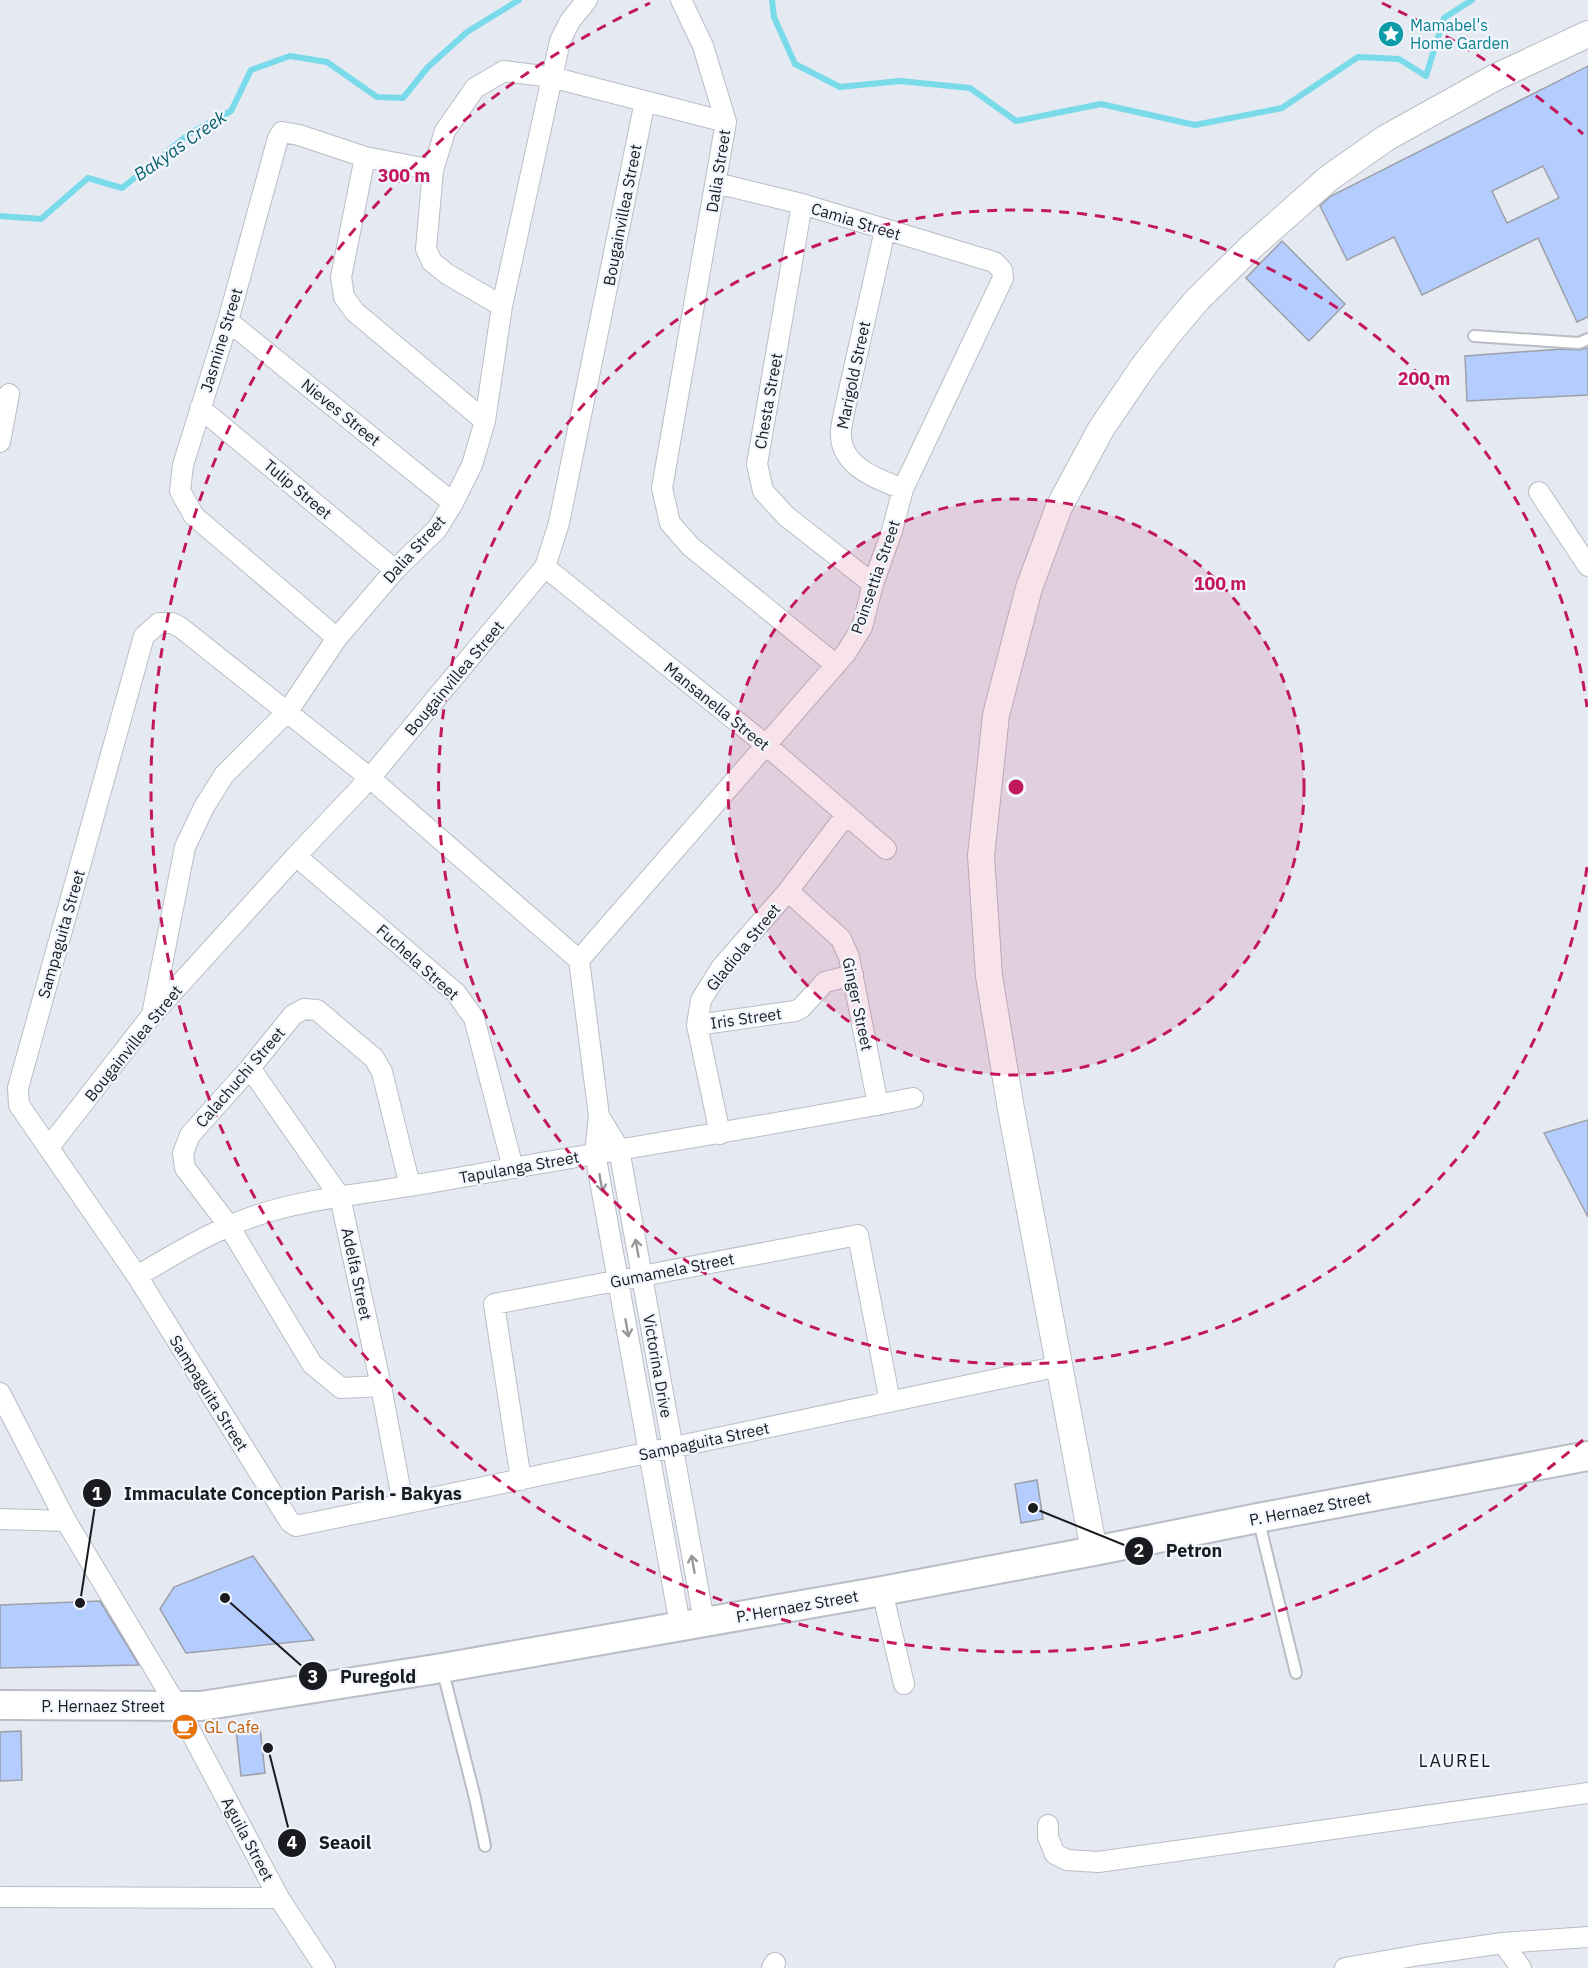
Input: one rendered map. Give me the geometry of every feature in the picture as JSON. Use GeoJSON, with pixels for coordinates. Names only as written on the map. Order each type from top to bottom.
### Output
{"type":"FeatureCollection","features":[{"type":"Feature","properties":{"kind":"main road","name":"P. Hernaez Street"},"geometry":{"type":"LineString","coordinates":[[0,1705],[201,1706],[442,1668],[882,1591],[1588,1456]]}},
{"type":"Feature","properties":{"kind":"street","name":"Dalia Street"},"geometry":{"type":"LineString","coordinates":[[152,1015],[185,847],[204,807],[224,775],[288,711],[337,638],[395,570],[437,529],[472,465],[485,421],[502,306],[551,77],[560,41],[570,21],[587,0]]}},
{"type":"Feature","properties":{"kind":"street","name":"Dalia Street"},"geometry":{"type":"LineString","coordinates":[[681,0],[704,46],[726,122],[662,488],[670,523],[690,546],[836,665]]}},
{"type":"Feature","properties":{"kind":"street"},"geometry":{"type":"LineString","coordinates":[[1094,1551],[1011,1109],[991,987],[981,856],[996,715],[1029,588],[1059,507],[1101,429],[1156,350],[1197,300],[1289,211],[1329,178],[1386,138],[1494,78],[1588,34]]}},
{"type":"Feature","properties":{"kind":"street"},"geometry":{"type":"LineString","coordinates":[[502,306],[447,274],[432,262],[426,249],[434,170],[445,130],[475,88],[504,71],[551,77],[726,122]]}},
{"type":"Feature","properties":{"kind":"street","name":"Bougainvillea Street"},"geometry":{"type":"LineString","coordinates":[[49,1147],[152,1015],[370,778],[545,567],[559,523],[645,101]]}},
{"type":"Feature","properties":{"kind":"street","name":"Jasmine Street"},"geometry":{"type":"LineString","coordinates":[[337,638],[194,516],[180,491],[183,465],[228,321],[278,138],[282,132],[299,135],[365,157],[434,170]]}},
{"type":"Feature","properties":{"kind":"street"},"geometry":{"type":"LineString","coordinates":[[365,157],[341,277],[344,297],[355,312],[485,421]]}},
{"type":"Feature","properties":{"kind":"street","name":"Camia Street"},"geometry":{"type":"LineString","coordinates":[[716,183],[801,204],[994,262]]}},
{"type":"Feature","properties":{"kind":"street","name":"Chesta Street"},"geometry":{"type":"LineString","coordinates":[[801,204],[757,464],[763,491],[786,516],[873,584]]}},
{"type":"Feature","properties":{"kind":"street","name":"Marigold Street"},"geometry":{"type":"LineString","coordinates":[[885,230],[844,413],[841,437],[848,457],[871,477],[903,489]]}},
{"type":"Feature","properties":{"kind":"street","name":"Poinsettia Street"},"geometry":{"type":"LineString","coordinates":[[579,960],[836,665],[862,627],[903,489],[1003,278],[1002,270],[994,262]]}},
{"type":"Feature","properties":{"kind":"street","name":"Nieves Street"},"geometry":{"type":"LineString","coordinates":[[228,321],[453,503]]}},
{"type":"Feature","properties":{"kind":"street"},"geometry":{"type":"LineString","coordinates":[[0,442],[9,394]]}},
{"type":"Feature","properties":{"kind":"street","name":"Tulip Street"},"geometry":{"type":"LineString","coordinates":[[200,408],[395,570]]}},
{"type":"Feature","properties":{"kind":"street"},"geometry":{"type":"LineString","coordinates":[[1539,492],[1588,566]]}},
{"type":"Feature","properties":{"kind":"street","name":"Mansanella Street"},"geometry":{"type":"LineString","coordinates":[[545,567],[766,745],[886,849]]}},
{"type":"Feature","properties":{"kind":"street","name":"Sampaguita Street"},"geometry":{"type":"LineString","coordinates":[[288,711],[180,627],[172,623],[159,623],[144,636],[18,1088],[19,1105],[137,1276],[290,1522],[296,1526],[1060,1366]]}},
{"type":"Feature","properties":{"kind":"street"},"geometry":{"type":"LineString","coordinates":[[288,711],[370,778],[579,960]]}},
{"type":"Feature","properties":{"kind":"street","name":"Gladiola Street"},"geometry":{"type":"LineString","coordinates":[[720,1134],[697,1025],[701,1000],[721,968],[788,891],[846,815]]}},
{"type":"Feature","properties":{"kind":"street","name":"Fuchela Street"},"geometry":{"type":"LineString","coordinates":[[296,856],[456,993],[465,1005],[474,1018],[513,1168]]}},
{"type":"Feature","properties":{"kind":"street","name":"Ginger Street"},"geometry":{"type":"LineString","coordinates":[[788,891],[841,939],[849,957],[878,1105]]}},
{"type":"Feature","properties":{"kind":"street","name":"Victorina Drive"},"geometry":{"type":"LineString","coordinates":[[579,960],[599,1116],[595,1153],[649,1453],[692,1623]]}},
{"type":"Feature","properties":{"kind":"street","name":"Iris Street"},"geometry":{"type":"LineString","coordinates":[[697,1025],[795,1011],[801,1008],[825,982],[853,975]]}},
{"type":"Feature","properties":{"kind":"street","name":"Calachuchi Street"},"geometry":{"type":"LineString","coordinates":[[381,1386],[341,1388],[312,1365],[230,1226],[185,1168],[183,1154],[190,1135],[250,1068],[293,1015],[304,1010],[316,1010],[374,1058],[382,1072],[410,1186]]}},
{"type":"Feature","properties":{"kind":"street","name":"Adelfa Street"},"geometry":{"type":"LineString","coordinates":[[250,1068],[340,1197],[381,1386],[403,1504]]}},
{"type":"Feature","properties":{"kind":"street","name":"Tapulanga Street"},"geometry":{"type":"LineString","coordinates":[[137,1276],[193,1243],[271,1211],[595,1153],[720,1134],[913,1098]]}},
{"type":"Feature","properties":{"kind":"street","name":"Victorina Drive"},"geometry":{"type":"LineString","coordinates":[[599,1116],[619,1149],[673,1448],[692,1623]]}},
{"type":"Feature","properties":{"kind":"street","name":"Gumamela Street"},"geometry":{"type":"LineString","coordinates":[[521,1480],[494,1304],[858,1235],[890,1402]]}},
{"type":"Feature","properties":{"kind":"street","name":"Aguila Street"},"geometry":{"type":"LineString","coordinates":[[0,1393],[66,1521],[177,1706],[279,1898],[325,1968]]}},
{"type":"Feature","properties":{"kind":"street"},"geometry":{"type":"LineString","coordinates":[[0,1519],[66,1521]]}},
{"type":"Feature","properties":{"kind":"street"},"geometry":{"type":"LineString","coordinates":[[882,1591],[904,1684]]}},
{"type":"Feature","properties":{"kind":"street"},"geometry":{"type":"LineString","coordinates":[[1048,1825],[1048,1837],[1055,1854],[1067,1860],[1098,1862],[1588,1793]]}},
{"type":"Feature","properties":{"kind":"street"},"geometry":{"type":"LineString","coordinates":[[0,1897],[279,1898]]}},
{"type":"Feature","properties":{"kind":"street"},"geometry":{"type":"LineString","coordinates":[[1345,1968],[1424,1961],[1503,1943],[1588,1937]]}},
{"type":"Feature","properties":{"kind":"street"},"geometry":{"type":"LineString","coordinates":[[1503,1943],[1521,1968]]}},
{"type":"Feature","properties":{"kind":"lane"},"geometry":{"type":"LineString","coordinates":[[1474,336],[1580,343],[1588,339]]}},
{"type":"Feature","properties":{"kind":"lane"},"geometry":{"type":"LineString","coordinates":[[1258,1518],[1296,1674]]}},
{"type":"Feature","properties":{"kind":"lane"},"geometry":{"type":"LineString","coordinates":[[442,1668],[475,1798],[484,1846]]}},
{"type":"Feature","properties":{"kind":"building"},"geometry":{"type":"Polygon","coordinates":[[[1588,66],[1588,317],[1577,322],[1538,238],[1422,295],[1394,237],[1347,260],[1320,206],[1331,196],[1588,66]],[[1543,166],[1492,191],[1507,223],[1559,198],[1543,166]]]}},
{"type":"Feature","properties":{"kind":"building"},"geometry":{"type":"Polygon","coordinates":[[[1282,241],[1345,304],[1309,341],[1246,278],[1282,241]]]}},
{"type":"Feature","properties":{"kind":"building"},"geometry":{"type":"Polygon","coordinates":[[[1588,348],[1588,395],[1467,401],[1465,356],[1588,348]]]}},
{"type":"Feature","properties":{"kind":"building"},"geometry":{"type":"Polygon","coordinates":[[[1588,1120],[1588,1217],[1544,1133],[1588,1120]]]}},
{"type":"Feature","properties":{"kind":"building"},"geometry":{"type":"Polygon","coordinates":[[[1037,1480],[1043,1519],[1021,1523],[1015,1484],[1037,1480]]]}},
{"type":"Feature","properties":{"kind":"building"},"geometry":{"type":"Polygon","coordinates":[[[253,1556],[314,1640],[186,1653],[160,1609],[174,1587],[253,1556]]]}},
{"type":"Feature","properties":{"kind":"building"},"geometry":{"type":"Polygon","coordinates":[[[100,1601],[139,1665],[0,1668],[0,1605],[100,1601]]]}},
{"type":"Feature","properties":{"kind":"building"},"geometry":{"type":"Polygon","coordinates":[[[260,1727],[265,1773],[241,1776],[236,1730],[260,1727]]]}},
{"type":"Feature","properties":{"kind":"building"},"geometry":{"type":"Polygon","coordinates":[[[21,1731],[22,1780],[0,1781],[0,1732],[21,1731]]]}},
{"type":"Feature","properties":{"kind":"waterway","name":"Bakyas Creek"},"geometry":{"type":"LineString","coordinates":[[0,216],[41,219],[88,178],[122,188],[189,134],[231,111],[251,70],[290,56],[327,62],[377,97],[403,98],[428,67],[467,32],[519,0]]}},
{"type":"Feature","properties":{"kind":"waterway","name":"Bakyas Creek"},"geometry":{"type":"LineString","coordinates":[[772,0],[774,17],[795,64],[840,87],[900,81],[970,88],[1016,121],[1101,104],[1195,125],[1282,108],[1358,57],[1399,59],[1426,76],[1444,18],[1472,0]]}},
{"type":"Feature","properties":{"kind":"place","name":"Mamabel's Home Garden"},"geometry":{"type":"Point","coordinates":[1391,34]}},
{"type":"Feature","properties":{"kind":"place","name":"Petron"},"geometry":{"type":"Point","coordinates":[1033,1508]}},
{"type":"Feature","properties":{"kind":"place","name":"Puregold"},"geometry":{"type":"Point","coordinates":[225,1598]}},
{"type":"Feature","properties":{"kind":"place","name":"Immaculate Conception Parish - Bakyas"},"geometry":{"type":"Point","coordinates":[80,1603]}},
{"type":"Feature","properties":{"kind":"place","name":"GL Cafe"},"geometry":{"type":"Point","coordinates":[185,1727]}},
{"type":"Feature","properties":{"kind":"place","name":"Seaoil"},"geometry":{"type":"Point","coordinates":[268,1748]}},
{"type":"Feature","properties":{"kind":"district","name":"LAUREL"},"geometry":{"type":"Point","coordinates":[1455,1761]}}]}
